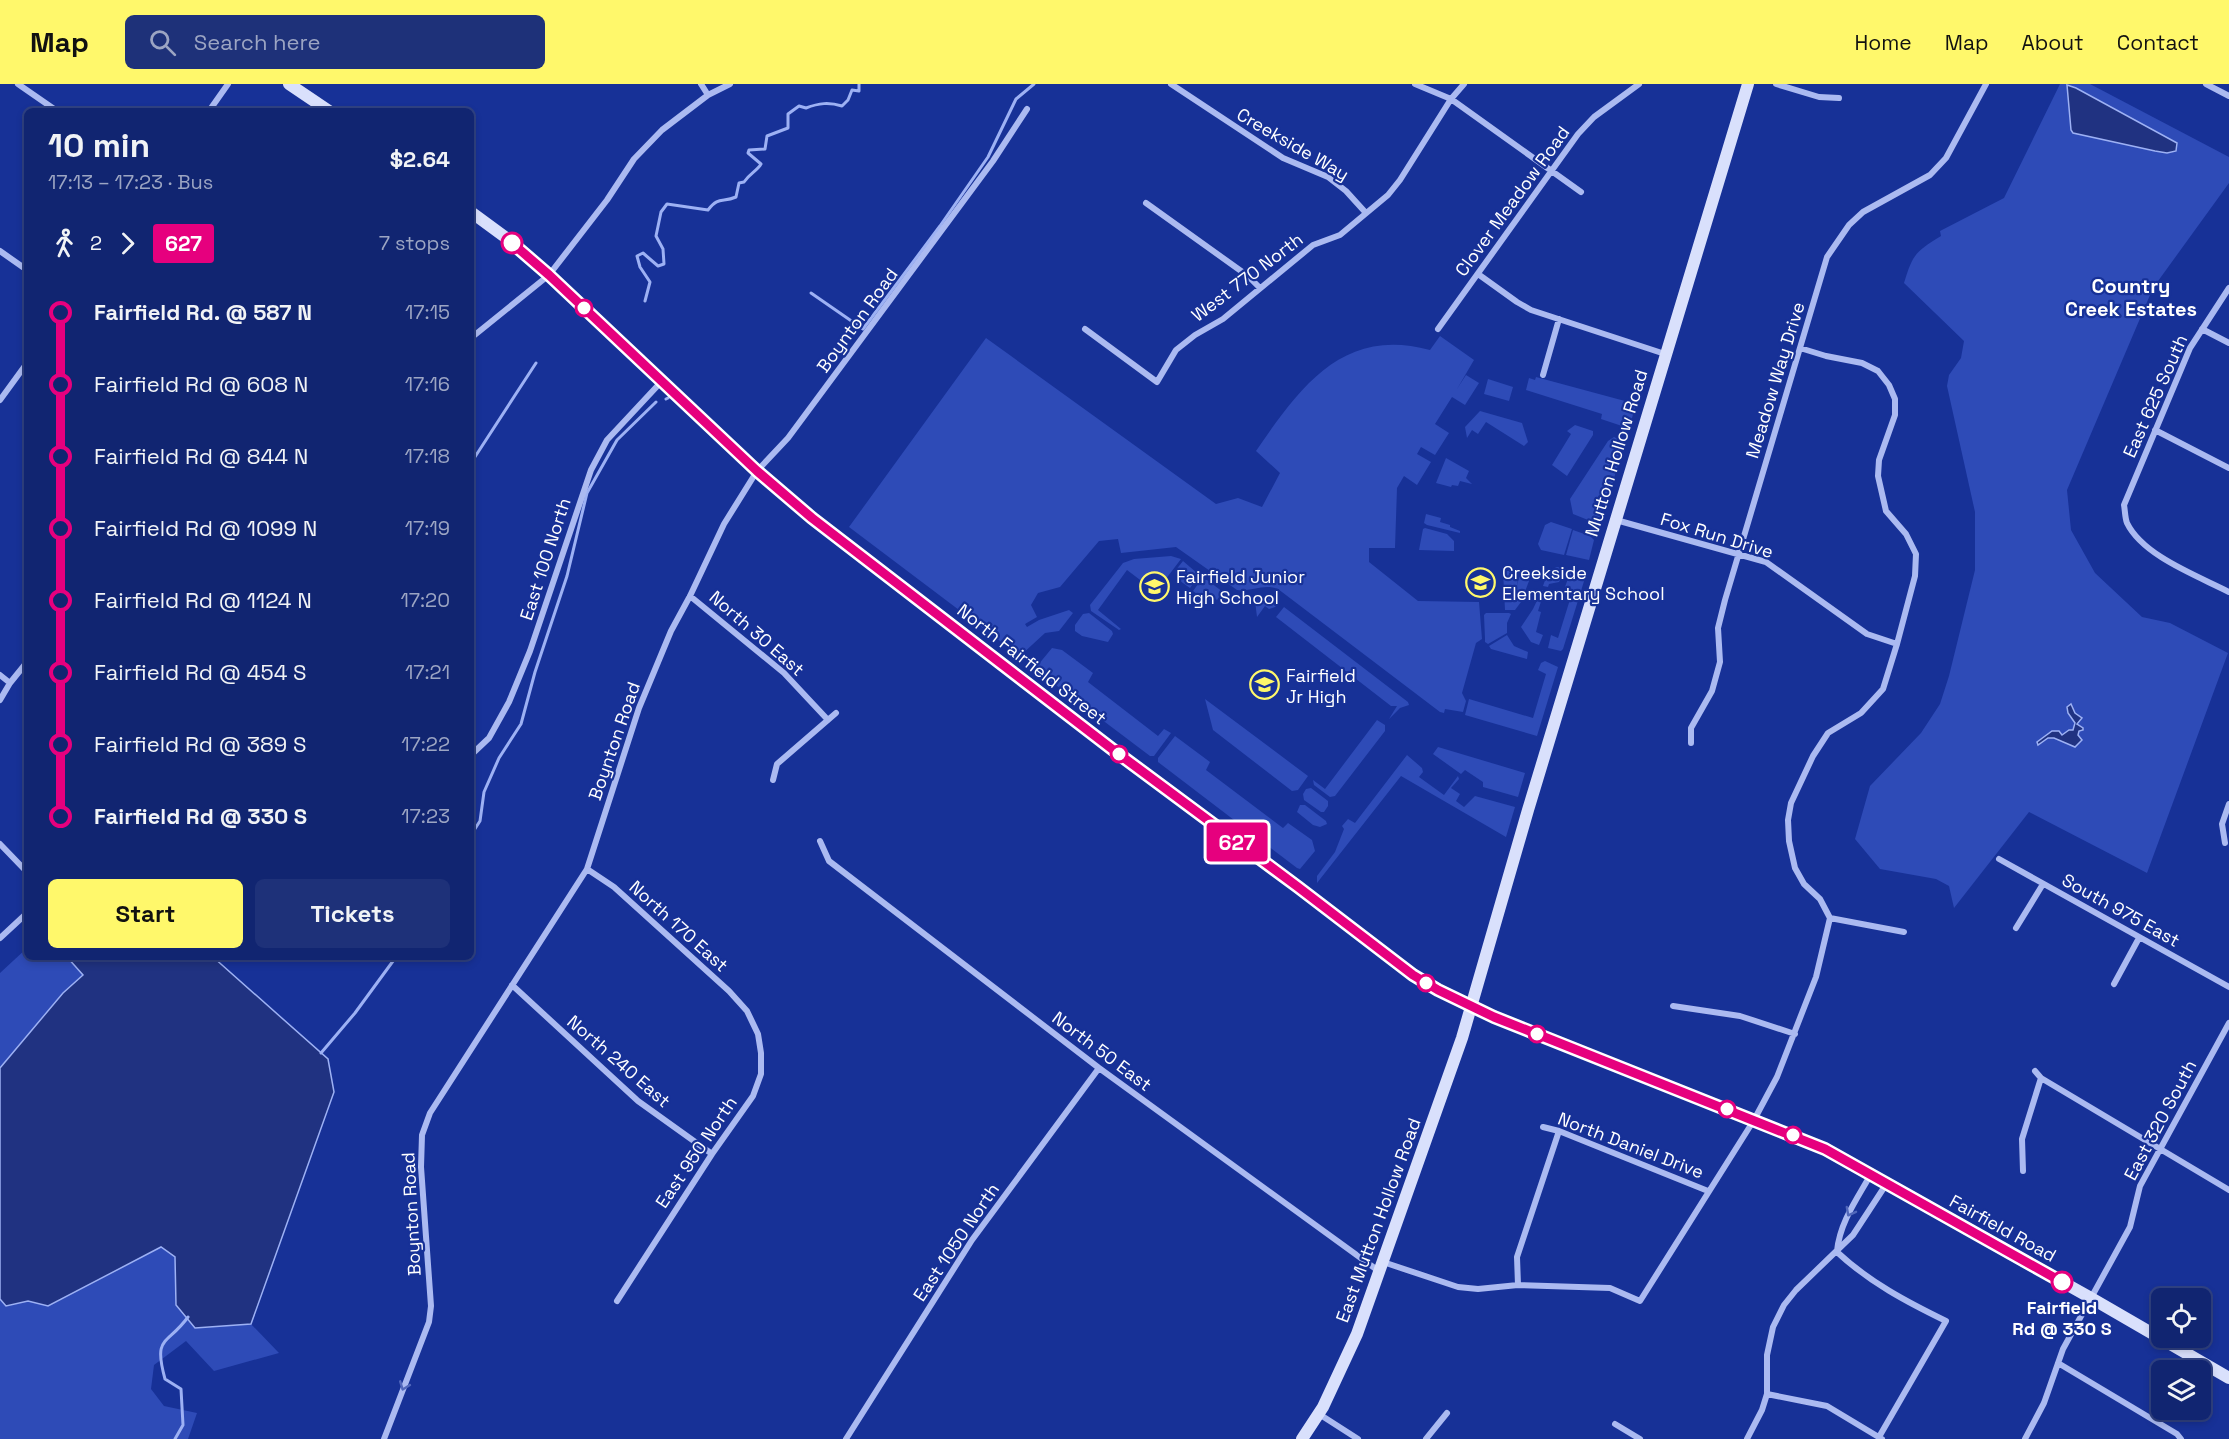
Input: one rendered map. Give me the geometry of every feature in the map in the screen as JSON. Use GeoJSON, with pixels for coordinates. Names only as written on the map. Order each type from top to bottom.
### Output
{"type":"FeatureCollection","features":[{"type":"Feature","properties":{"kind":"street"},"geometry":{"type":"LineString","coordinates":[[18,84],[53,108]]}},
{"type":"Feature","properties":{"kind":"street"},"geometry":{"type":"LineString","coordinates":[[211,108],[228,84]]}},
{"type":"Feature","properties":{"kind":"street"},"geometry":{"type":"LineString","coordinates":[[289,84],[325,108]]}},
{"type":"Feature","properties":{"kind":"street"},"geometry":{"type":"LineString","coordinates":[[701,84],[708,95]]}},
{"type":"Feature","properties":{"kind":"street"},"geometry":{"type":"LineString","coordinates":[[474,336],[549,275],[608,200],[634,159],[662,129],[708,95],[730,84]]}},
{"type":"Feature","properties":{"kind":"street","name":"Creekside Way"},"geometry":{"type":"LineString","coordinates":[[1171,84],[1283,158],[1328,177],[1346,191],[1366,213]]}},
{"type":"Feature","properties":{"kind":"street"},"geometry":{"type":"LineString","coordinates":[[1415,84],[1451,99],[1581,192]]}},
{"type":"Feature","properties":{"kind":"street","name":"West 770 North"},"geometry":{"type":"LineString","coordinates":[[1084,329],[1157,382],[1176,350],[1194,335],[1223,319],[1313,245],[1340,235],[1388,195],[1400,180],[1451,99],[1464,84]]}},
{"type":"Feature","properties":{"kind":"street","name":"Clover Meadow Road"},"geometry":{"type":"LineString","coordinates":[[1438,329],[1578,134],[1594,117],[1639,84]]}},
{"type":"Feature","properties":{"kind":"street","name":"Mutton Hollow Road"},"geometry":{"type":"LineString","coordinates":[[1471,1007],[1615,520],[1748,84]]}},
{"type":"Feature","properties":{"kind":"street"},"geometry":{"type":"LineString","coordinates":[[1776,84],[1819,97],[1839,98]]}},
{"type":"Feature","properties":{"kind":"street","name":"Meadow Way Drive"},"geometry":{"type":"LineString","coordinates":[[1691,743],[1691,728],[1712,691],[1720,662],[1718,628],[1827,257],[1849,225],[1863,212],[1930,175],[1946,158],[1986,84]]}},
{"type":"Feature","properties":{"kind":"street"},"geometry":{"type":"LineString","coordinates":[[2206,84],[2229,96]]}},
{"type":"Feature","properties":{"kind":"street","name":"Boynton Road"},"geometry":{"type":"LineString","coordinates":[[384,1439],[429,1322],[431,1306],[421,1167],[422,1135],[430,1113],[587,869],[639,708],[671,631],[724,524],[757,471],[795,429],[993,161],[1027,109]]}},
{"type":"Feature","properties":{"kind":"street"},"geometry":{"type":"LineString","coordinates":[[1146,203],[1248,276],[1260,288]]}},
{"type":"Feature","properties":{"kind":"street"},"geometry":{"type":"LineString","coordinates":[[474,214],[505,237],[549,275],[662,381]]}},
{"type":"Feature","properties":{"kind":"street"},"geometry":{"type":"LineString","coordinates":[[0,251],[24,268]]}},
{"type":"Feature","properties":{"kind":"street"},"geometry":{"type":"LineString","coordinates":[[1478,274],[1516,302],[1559,319],[1665,354]]}},
{"type":"Feature","properties":{"kind":"street","name":"East 625 South"},"geometry":{"type":"LineString","coordinates":[[2229,288],[2190,348],[2124,505],[2127,523],[2140,541],[2159,556],[2229,592]]}},
{"type":"Feature","properties":{"kind":"street"},"geometry":{"type":"LineString","coordinates":[[1543,375],[1559,319]]}},
{"type":"Feature","properties":{"kind":"street"},"geometry":{"type":"LineString","coordinates":[[2202,329],[2229,343]]}},
{"type":"Feature","properties":{"kind":"street"},"geometry":{"type":"LineString","coordinates":[[1708,1191],[1754,1119],[1777,1077],[1816,977],[1830,918],[1820,899],[1804,884],[1795,868],[1789,841],[1788,820],[1791,803],[1813,756],[1828,733],[1861,713],[1883,689],[1915,576],[1916,554],[1906,534],[1886,511],[1878,476],[1879,460],[1895,415],[1894,399],[1889,385],[1878,371],[1862,363],[1800,348]]}},
{"type":"Feature","properties":{"kind":"street"},"geometry":{"type":"LineString","coordinates":[[0,400],[24,367]]}},
{"type":"Feature","properties":{"kind":"street","name":"North Fairfield Street"},"geometry":{"type":"LineString","coordinates":[[662,381],[757,471],[812,518],[1388,958],[1438,990],[1471,1007],[1754,1119]]}},
{"type":"Feature","properties":{"kind":"street","name":"East 100 North"},"geometry":{"type":"LineString","coordinates":[[474,753],[489,738],[509,702],[530,651],[591,470],[607,440],[662,381]]}},
{"type":"Feature","properties":{"kind":"street"},"geometry":{"type":"LineString","coordinates":[[2155,430],[2229,468]]}},
{"type":"Feature","properties":{"kind":"street","name":"Fox Run Drive"},"geometry":{"type":"LineString","coordinates":[[1615,520],[1766,562],[1868,634],[1897,644]]}},
{"type":"Feature","properties":{"kind":"street","name":"North 30 East"},"geometry":{"type":"LineString","coordinates":[[690,596],[784,673],[828,720]]}},
{"type":"Feature","properties":{"kind":"street"},"geometry":{"type":"LineString","coordinates":[[0,700],[24,666]]}},
{"type":"Feature","properties":{"kind":"street"},"geometry":{"type":"LineString","coordinates":[[0,675],[10,683]]}},
{"type":"Feature","properties":{"kind":"street"},"geometry":{"type":"LineString","coordinates":[[773,780],[777,764],[836,713]]}},
{"type":"Feature","properties":{"kind":"street"},"geometry":{"type":"LineString","coordinates":[[2224,843],[2222,824],[2229,804]]}},
{"type":"Feature","properties":{"kind":"street","name":"North 50 East"},"geometry":{"type":"LineString","coordinates":[[820,840],[830,861],[1099,1068],[1382,1267],[1458,1287],[1478,1289],[1518,1285],[1610,1288],[1640,1301],[1708,1191]]}},
{"type":"Feature","properties":{"kind":"street"},"geometry":{"type":"LineString","coordinates":[[0,844],[24,869]]}},
{"type":"Feature","properties":{"kind":"street","name":"South 975 East"},"geometry":{"type":"LineString","coordinates":[[1999,859],[2229,987]]}},
{"type":"Feature","properties":{"kind":"street","name":"North 170 East"},"geometry":{"type":"LineString","coordinates":[[587,869],[614,887],[729,991],[747,1011]]}},
{"type":"Feature","properties":{"kind":"street"},"geometry":{"type":"LineString","coordinates":[[2016,928],[2043,884]]}},
{"type":"Feature","properties":{"kind":"street"},"geometry":{"type":"LineString","coordinates":[[0,938],[24,916]]}},
{"type":"Feature","properties":{"kind":"street"},"geometry":{"type":"LineString","coordinates":[[1830,918],[1904,932]]}},
{"type":"Feature","properties":{"kind":"street"},"geometry":{"type":"LineString","coordinates":[[2114,984],[2139,938]]}},
{"type":"Feature","properties":{"kind":"street","name":"North 240 East"},"geometry":{"type":"LineString","coordinates":[[512,985],[638,1101],[712,1154]]}},
{"type":"Feature","properties":{"kind":"street"},"geometry":{"type":"LineString","coordinates":[[1673,1006],[1740,1016],[1795,1034]]}},
{"type":"Feature","properties":{"kind":"street","name":"East Mutton Hollow Road"},"geometry":{"type":"LineString","coordinates":[[1302,1439],[1319,1414],[1357,1334],[1471,1007]]}},
{"type":"Feature","properties":{"kind":"street","name":"East 950 North"},"geometry":{"type":"LineString","coordinates":[[617,1301],[753,1095],[761,1074],[761,1053],[758,1034],[747,1011]]}},
{"type":"Feature","properties":{"kind":"street","name":"East 320 South"},"geometry":{"type":"LineString","coordinates":[[2025,1439],[2044,1403],[2063,1349],[2121,1247],[2130,1227],[2140,1186],[2229,1023]]}},
{"type":"Feature","properties":{"kind":"street","name":"East 1050 North"},"geometry":{"type":"LineString","coordinates":[[846,1439],[972,1240],[1099,1068]]}},
{"type":"Feature","properties":{"kind":"street"},"geometry":{"type":"LineString","coordinates":[[2035,1071],[2041,1078],[2229,1190]]}},
{"type":"Feature","properties":{"kind":"street"},"geometry":{"type":"LineString","coordinates":[[2023,1171],[2022,1139],[2041,1078]]}},
{"type":"Feature","properties":{"kind":"street","name":"Fairfield Road"},"geometry":{"type":"LineString","coordinates":[[1754,1119],[1825,1149],[1871,1174],[2229,1378]]}},
{"type":"Feature","properties":{"kind":"street","name":"North Daniel Drive"},"geometry":{"type":"LineString","coordinates":[[1543,1127],[1559,1131],[1708,1191]]}},
{"type":"Feature","properties":{"kind":"street"},"geometry":{"type":"LineString","coordinates":[[1518,1285],[1516,1257],[1559,1131]]}},
{"type":"Feature","properties":{"kind":"street"},"geometry":{"type":"LineString","coordinates":[[1837,1252],[1839,1235],[1849,1212],[1871,1174]]}},
{"type":"Feature","properties":{"kind":"street"},"geometry":{"type":"LineString","coordinates":[[1747,1439],[1762,1410],[1767,1394],[1767,1355],[1773,1327],[1785,1305],[1796,1290],[1837,1252],[1863,1223],[1887,1183]]}},
{"type":"Feature","properties":{"kind":"street"},"geometry":{"type":"LineString","coordinates":[[1767,1394],[1827,1406],[1881,1438],[1946,1322],[1873,1281],[1837,1252]]}},
{"type":"Feature","properties":{"kind":"street"},"geometry":{"type":"LineString","coordinates":[[2058,1363],[2177,1434],[2181,1439]]}},
{"type":"Feature","properties":{"kind":"street"},"geometry":{"type":"LineString","coordinates":[[1426,1439],[1448,1413]]}},
{"type":"Feature","properties":{"kind":"street"},"geometry":{"type":"LineString","coordinates":[[1319,1414],[1358,1439]]}},
{"type":"Feature","properties":{"kind":"street"},"geometry":{"type":"LineString","coordinates":[[1615,1424],[1640,1439]]}},
{"type":"Feature","properties":{"kind":"shaded area"},"geometry":{"type":"Polygon","coordinates":[[[2060,84],[2090,84],[2229,157],[2229,183],[2153,288],[2067,490],[2071,530],[2095,573],[2142,617],[2170,623],[2228,653],[2147,873],[2029,812],[1954,908],[1949,886],[1936,879],[1880,869],[1855,839],[1870,786],[1921,733],[1940,704],[1975,570],[1975,512],[1947,386],[1949,375],[1961,358],[1964,341],[1904,283],[1916,255],[1941,236],[1940,231],[2004,198],[2060,84]]]}},
{"type":"Feature","properties":{"kind":"shaded area"},"geometry":{"type":"Polygon","coordinates":[[[2067,85],[2177,143],[2176,151],[2167,153],[2155,151],[2073,133],[2067,85]]]}},
{"type":"Feature","properties":{"kind":"shaded area"},"geometry":{"type":"Polygon","coordinates":[[[1440,336],[1474,360],[1457,389],[1466,375],[1479,383],[1465,405],[1452,397],[1435,424],[1449,433],[1435,455],[1421,447],[1417,454],[1431,462],[1417,485],[1404,476],[1397,488],[1395,548],[1369,548],[1369,562],[1418,601],[1479,602],[1482,639],[1476,643],[1462,693],[1466,701],[1463,712],[1445,709],[1444,713],[1440,712],[1278,589],[1268,587],[1237,590],[1176,547],[1121,553],[1118,539],[1099,541],[1060,587],[1038,593],[1031,605],[1037,617],[1025,624],[1027,627],[1039,620],[1069,610],[1073,613],[1059,631],[1045,633],[1020,656],[849,527],[986,338],[1216,504],[1238,498],[1262,507],[1280,473],[1256,451],[1307,385],[1327,367],[1348,355],[1372,347],[1399,345],[1430,350],[1440,336]]]}},
{"type":"Feature","properties":{"kind":"shaded area"},"geometry":{"type":"Polygon","coordinates":[[[1536,377],[1636,404],[1630,425],[1622,426],[1601,419],[1602,414],[1526,390],[1529,378],[1535,380],[1536,377]]]}},
{"type":"Feature","properties":{"kind":"shaded area"},"geometry":{"type":"Polygon","coordinates":[[[1488,379],[1513,387],[1509,401],[1484,394],[1488,379]]]}},
{"type":"Feature","properties":{"kind":"shaded area"},"geometry":{"type":"Polygon","coordinates":[[[1480,411],[1522,423],[1528,442],[1524,446],[1486,422],[1478,434],[1472,430],[1467,438],[1465,427],[1480,411]]]}},
{"type":"Feature","properties":{"kind":"shaded area"},"geometry":{"type":"Polygon","coordinates":[[[1575,425],[1593,431],[1593,435],[1567,476],[1552,465],[1571,434],[1567,431],[1575,425]]]}},
{"type":"Feature","properties":{"kind":"shaded area"},"geometry":{"type":"Polygon","coordinates":[[[1614,437],[1624,442],[1624,445],[1602,518],[1599,522],[1593,522],[1573,514],[1570,499],[1608,441],[1614,437]]]}},
{"type":"Feature","properties":{"kind":"shaded area"},"geometry":{"type":"Polygon","coordinates":[[[1446,458],[1469,471],[1466,478],[1472,484],[1460,481],[1458,486],[1452,485],[1451,487],[1436,483],[1446,458]]]}},
{"type":"Feature","properties":{"kind":"shaded area"},"geometry":{"type":"Polygon","coordinates":[[[1426,514],[1441,518],[1440,522],[1450,525],[1460,533],[1427,525],[1424,523],[1426,514]]]}},
{"type":"Feature","properties":{"kind":"shaded area"},"geometry":{"type":"Polygon","coordinates":[[[1551,522],[1572,529],[1564,555],[1541,550],[1538,544],[1545,525],[1551,522]]]}},
{"type":"Feature","properties":{"kind":"shaded area"},"geometry":{"type":"Polygon","coordinates":[[[1425,528],[1447,534],[1454,541],[1454,551],[1419,550],[1425,528]]]}},
{"type":"Feature","properties":{"kind":"shaded area"},"geometry":{"type":"Polygon","coordinates":[[[1573,530],[1590,536],[1594,540],[1589,560],[1566,555],[1573,530]]]}},
{"type":"Feature","properties":{"kind":"shaded area"},"geometry":{"type":"Polygon","coordinates":[[[1171,556],[1181,559],[1156,592],[1127,570],[1098,610],[1121,629],[1119,630],[1091,611],[1090,605],[1123,563],[1134,559],[1171,556]]]}},
{"type":"Feature","properties":{"kind":"shaded area"},"geometry":{"type":"Polygon","coordinates":[[[1183,561],[1197,573],[1197,578],[1190,588],[1176,576],[1175,571],[1183,561]]]}},
{"type":"Feature","properties":{"kind":"shaded area"},"geometry":{"type":"Polygon","coordinates":[[[1557,567],[1566,569],[1559,582],[1549,584],[1548,587],[1543,586],[1549,572],[1557,567]]]}},
{"type":"Feature","properties":{"kind":"shaded area"},"geometry":{"type":"Polygon","coordinates":[[[1521,569],[1529,581],[1521,602],[1515,610],[1505,610],[1503,571],[1519,571],[1517,586],[1521,569]]]}},
{"type":"Feature","properties":{"kind":"shaded area"},"geometry":{"type":"Polygon","coordinates":[[[1574,571],[1585,574],[1585,578],[1563,649],[1561,651],[1548,648],[1551,635],[1558,638],[1572,593],[1565,587],[1570,573],[1574,571]]]}},
{"type":"Feature","properties":{"kind":"shaded area"},"geometry":{"type":"Polygon","coordinates":[[[1201,580],[1207,580],[1223,592],[1217,600],[1212,596],[1208,602],[1193,591],[1201,580]]]}},
{"type":"Feature","properties":{"kind":"shaded area"},"geometry":{"type":"Polygon","coordinates":[[[1542,590],[1544,592],[1538,611],[1541,612],[1536,632],[1543,635],[1539,645],[1531,642],[1521,627],[1542,590]]]}},
{"type":"Feature","properties":{"kind":"shaded area"},"geometry":{"type":"Polygon","coordinates":[[[1267,596],[1279,603],[1269,609],[1265,606],[1257,617],[1255,601],[1267,596]]]}},
{"type":"Feature","properties":{"kind":"shaded area"},"geometry":{"type":"Polygon","coordinates":[[[1284,607],[1409,705],[1400,708],[1389,719],[1397,706],[1391,706],[1276,617],[1284,607]]]}},
{"type":"Feature","properties":{"kind":"shaded area"},"geometry":{"type":"Polygon","coordinates":[[[1089,613],[1112,631],[1113,634],[1108,642],[1082,636],[1075,631],[1075,625],[1083,614],[1089,613]]]}},
{"type":"Feature","properties":{"kind":"shaded area"},"geometry":{"type":"Polygon","coordinates":[[[1486,613],[1511,614],[1507,623],[1507,633],[1488,644],[1485,642],[1484,615],[1486,613]]]}},
{"type":"Feature","properties":{"kind":"shaded area"},"geometry":{"type":"Polygon","coordinates":[[[1507,635],[1514,646],[1528,652],[1527,659],[1491,649],[1489,646],[1507,635]]]}},
{"type":"Feature","properties":{"kind":"shaded area"},"geometry":{"type":"Polygon","coordinates":[[[1052,648],[1062,650],[1093,673],[1088,682],[1158,736],[1164,729],[1171,733],[1154,756],[1150,756],[1036,670],[1052,648]]]}},
{"type":"Feature","properties":{"kind":"shaded area"},"geometry":{"type":"Polygon","coordinates":[[[1545,661],[1558,667],[1537,736],[1465,715],[1469,699],[1533,718],[1546,674],[1538,670],[1541,663],[1545,661]]]}},
{"type":"Feature","properties":{"kind":"shaded area"},"geometry":{"type":"Polygon","coordinates":[[[1205,699],[1308,776],[1298,790],[1292,791],[1213,730],[1205,699]]]}},
{"type":"Feature","properties":{"kind":"shaded area"},"geometry":{"type":"Polygon","coordinates":[[[2071,704],[2075,713],[2082,718],[2077,724],[2083,728],[2078,735],[2082,740],[2075,747],[2054,738],[2048,738],[2038,745],[2037,742],[2052,731],[2059,731],[2062,735],[2073,730],[2075,723],[2067,707],[2071,704]]]}},
{"type":"Feature","properties":{"kind":"shaded area"},"geometry":{"type":"Polygon","coordinates":[[[1377,720],[1385,725],[1385,731],[1335,796],[1330,797],[1314,785],[1313,780],[1325,789],[1377,720]]]}},
{"type":"Feature","properties":{"kind":"shaded area"},"geometry":{"type":"Polygon","coordinates":[[[1175,736],[1210,762],[1206,770],[1283,828],[1288,823],[1312,840],[1315,851],[1300,869],[1158,762],[1158,758],[1175,736]]]}},
{"type":"Feature","properties":{"kind":"shaded area"},"geometry":{"type":"Polygon","coordinates":[[[1438,747],[1525,773],[1518,797],[1483,787],[1483,782],[1465,770],[1461,774],[1433,754],[1438,747]]]}},
{"type":"Feature","properties":{"kind":"shaded area"},"geometry":{"type":"Polygon","coordinates":[[[1407,755],[1422,768],[1423,772],[1419,777],[1444,795],[1458,776],[1459,779],[1451,788],[1460,794],[1456,801],[1464,807],[1475,796],[1515,807],[1506,837],[1401,776],[1317,883],[1317,876],[1335,852],[1344,829],[1342,826],[1348,819],[1355,823],[1407,755]]]}},
{"type":"Feature","properties":{"kind":"shaded area"},"geometry":{"type":"Polygon","coordinates":[[[1311,788],[1328,801],[1324,812],[1304,800],[1303,794],[1306,789],[1311,788]]]}},
{"type":"Feature","properties":{"kind":"shaded area"},"geometry":{"type":"Polygon","coordinates":[[[1300,805],[1305,805],[1327,824],[1320,827],[1313,825],[1297,812],[1300,805]]]}},
{"type":"Feature","properties":{"kind":"shaded area"},"geometry":{"type":"Polygon","coordinates":[[[24,951],[24,960],[70,960],[83,975],[63,993],[0,1068],[0,973],[24,951]]]}},
{"type":"Feature","properties":{"kind":"shaded area"},"geometry":{"type":"Polygon","coordinates":[[[70,960],[216,960],[328,1059],[334,1092],[251,1324],[195,1328],[176,1305],[175,1257],[161,1247],[48,1306],[28,1301],[6,1306],[0,1299],[0,1068],[63,993],[83,975],[70,960]]]}},
{"type":"Feature","properties":{"kind":"shaded area"},"geometry":{"type":"Polygon","coordinates":[[[161,1247],[175,1257],[176,1305],[195,1328],[251,1324],[279,1353],[214,1371],[186,1341],[154,1365],[151,1389],[164,1406],[197,1413],[188,1439],[0,1439],[0,1299],[7,1306],[28,1301],[48,1306],[161,1247]]]}},
{"type":"Feature","properties":{"kind":"waterway"},"geometry":{"type":"LineString","coordinates":[[645,301],[650,282],[640,267],[637,256],[643,253],[658,266],[664,264],[663,249],[656,236],[661,212],[667,204],[708,210],[718,201],[736,197],[739,183],[744,182],[761,164],[748,153],[749,150],[765,149],[767,136],[788,128],[788,114],[799,106],[806,108],[820,104],[842,106],[848,100],[852,90],[859,91],[859,84]]}},
{"type":"Feature","properties":{"kind":"waterway"},"geometry":{"type":"LineString","coordinates":[[811,293],[863,329],[988,157],[1016,99],[1034,84]]}},
{"type":"Feature","properties":{"kind":"waterway"},"geometry":{"type":"LineString","coordinates":[[474,458],[536,363]]}},
{"type":"Feature","properties":{"kind":"waterway"},"geometry":{"type":"LineString","coordinates":[[474,830],[480,821],[484,792],[499,758],[521,724],[535,672],[567,576],[587,493],[617,440],[656,402]]}},
{"type":"Feature","properties":{"kind":"waterway"},"geometry":{"type":"LineString","coordinates":[[321,1053],[355,1013],[394,960]]}},
{"type":"Feature","properties":{"kind":"waterway"},"geometry":{"type":"LineString","coordinates":[[175,1439],[183,1425],[181,1389],[165,1379],[161,1348],[188,1317]]}},
{"type":"Feature","properties":{"kind":"bus line","name":"627"},"geometry":{"type":"LineString","coordinates":[[512,243],[757,471],[812,518],[1112,749],[1413,975],[1438,990],[1494,1017],[1825,1149],[2062,1282]]}},
{"type":"Feature","properties":{"kind":"place","name":"Creekside Elementary School"},"geometry":{"type":"Point","coordinates":[1481,582]}},
{"type":"Feature","properties":{"kind":"place","name":"Fairfield Junior High School"},"geometry":{"type":"Point","coordinates":[1155,586]}},
{"type":"Feature","properties":{"kind":"place","name":"Fairfield Jr High"},"geometry":{"type":"Point","coordinates":[1265,685]}},
{"type":"Feature","properties":{"kind":"place","name":"Fairfield Rd @ 330 S"},"geometry":{"type":"Point","coordinates":[2062,1282]}},
{"type":"Feature","properties":{"kind":"district","name":"Country Creek Estates"},"geometry":{"type":"Point","coordinates":[2131,298]}}]}
